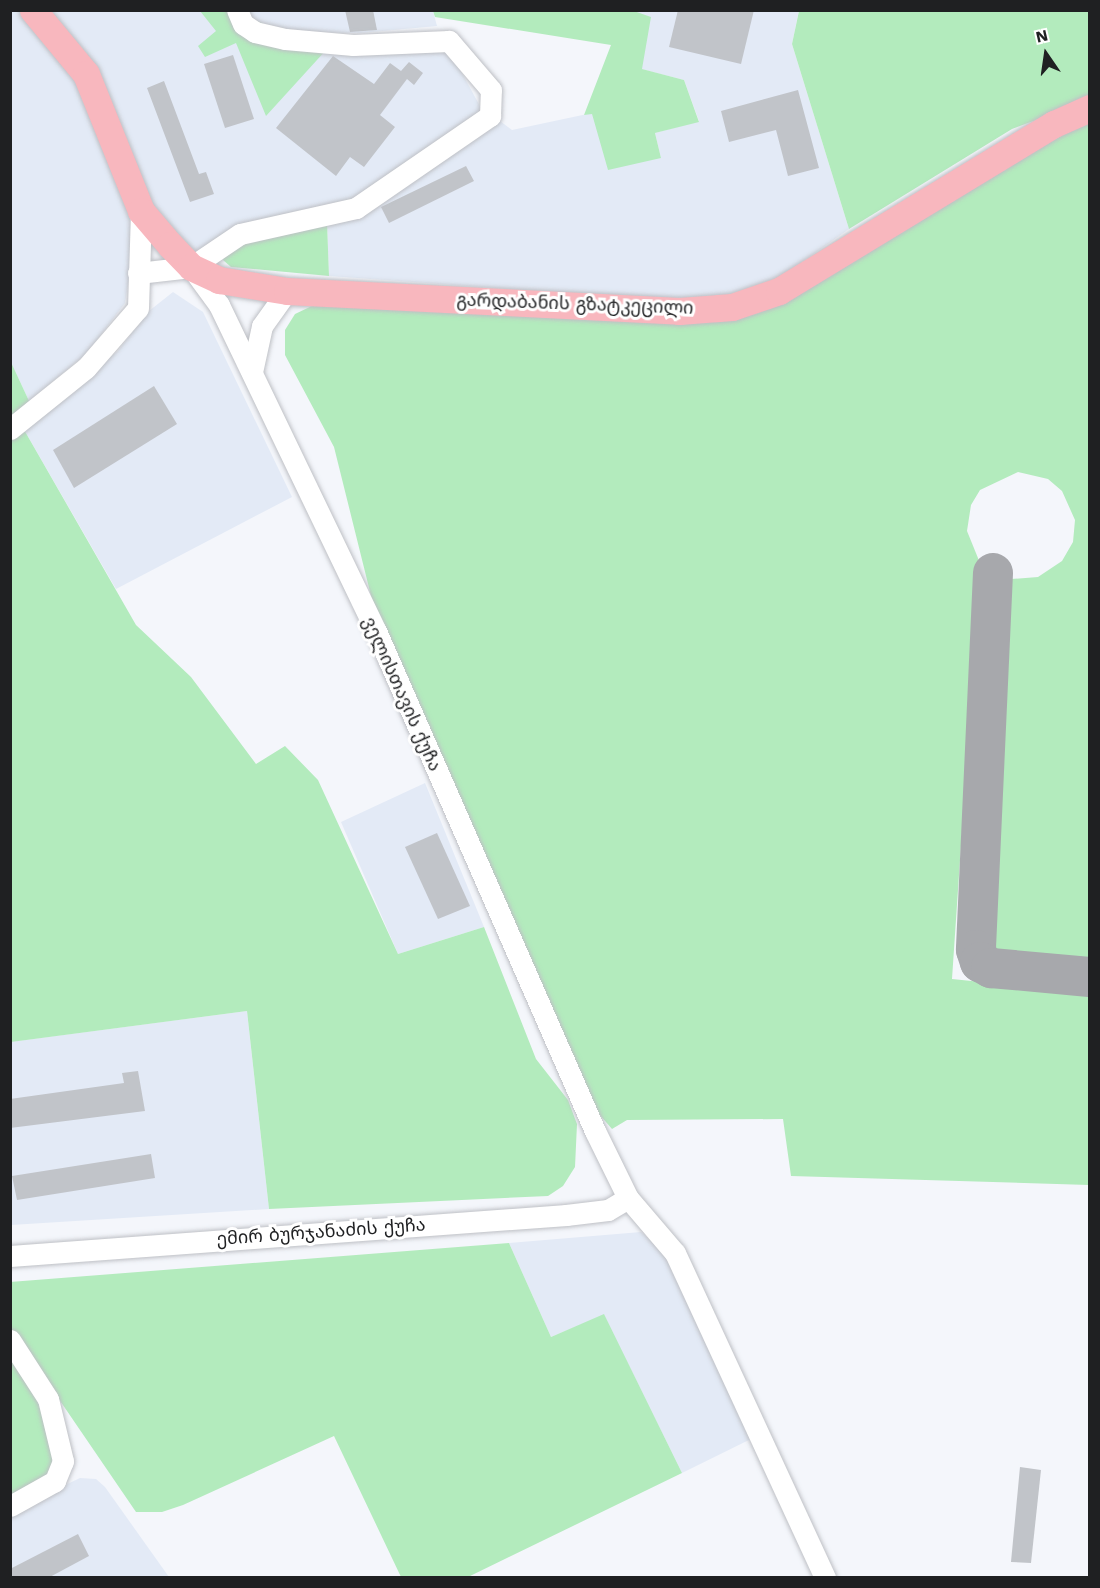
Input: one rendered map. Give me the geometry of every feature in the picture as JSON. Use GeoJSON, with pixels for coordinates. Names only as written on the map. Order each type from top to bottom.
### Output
{"type":"FeatureCollection","features":[{"type":"Feature","properties":{"kind":"main road","name":"ველისთავის ქუჩა"},"geometry":{"type":"LineString","coordinates":[[33,10],[86,74],[141,211],[191,267]]}},
{"type":"Feature","properties":{"kind":"main road","name":"გარდაბანის გზატკეცილი"},"geometry":{"type":"LineString","coordinates":[[191,267],[247,287],[287,291],[679,311],[732,307],[778,291],[1054,124],[1089,108]]}},
{"type":"Feature","properties":{"kind":"street"},"geometry":{"type":"LineString","coordinates":[[138,273],[191,267],[240,234],[356,208],[484,123],[493,108],[490,90],[449,41],[352,45],[285,39],[255,32],[243,24],[237,10]]}},
{"type":"Feature","properties":{"kind":"street"},"geometry":{"type":"LineString","coordinates":[[10,429],[118,335],[138,308],[141,211]]}},
{"type":"Feature","properties":{"kind":"street","name":"ველისთავის ქუჩა"},"geometry":{"type":"LineString","coordinates":[[191,267],[219,305],[376,631],[628,1198],[675,1253],[825,1578]]}},
{"type":"Feature","properties":{"kind":"street"},"geometry":{"type":"LineString","coordinates":[[252,372],[262,326],[287,291]]}},
{"type":"Feature","properties":{"kind":"street","name":"ემირ ბურჯანაძის ქუჩა"},"geometry":{"type":"LineString","coordinates":[[10,1256],[567,1215],[608,1210],[628,1198]]}},
{"type":"Feature","properties":{"kind":"street"},"geometry":{"type":"LineString","coordinates":[[10,1340],[48,1399],[63,1461],[55,1481],[10,1506]]}},
{"type":"Feature","properties":{"kind":"shaded area"},"geometry":{"type":"Polygon","coordinates":[[[799,10],[792,44],[849,229],[769,285],[750,293],[661,300],[329,276],[327,222],[500,121],[512,130],[592,113],[661,158],[655,133],[699,121],[684,80],[641,69],[650,17],[631,11],[799,10]]]}},
{"type":"Feature","properties":{"kind":"shaded area"},"geometry":{"type":"Polygon","coordinates":[[[10,11],[20,11],[77,84],[137,225],[125,303],[87,353],[29,401],[10,360],[10,11]]]}},
{"type":"Feature","properties":{"kind":"shaded area"},"geometry":{"type":"Polygon","coordinates":[[[44,11],[200,11],[217,31],[205,56],[236,42],[327,49],[435,47],[451,53],[481,108],[476,121],[354,201],[198,255],[159,225],[44,11]]]}},
{"type":"Feature","properties":{"kind":"shaded area"},"geometry":{"type":"Polygon","coordinates":[[[247,11],[433,11],[437,26],[361,33],[283,32],[251,20],[247,11]]]}},
{"type":"Feature","properties":{"kind":"shaded area"},"geometry":{"type":"Polygon","coordinates":[[[173,292],[203,312],[292,497],[116,589],[23,428],[118,351],[149,311],[173,292]]]}},
{"type":"Feature","properties":{"kind":"shaded area"},"geometry":{"type":"Polygon","coordinates":[[[425,783],[484,927],[398,954],[341,822],[425,783]]]}},
{"type":"Feature","properties":{"kind":"shaded area"},"geometry":{"type":"Polygon","coordinates":[[[247,1011],[269,1209],[11,1225],[10,1042],[247,1011]]]}},
{"type":"Feature","properties":{"kind":"shaded area"},"geometry":{"type":"Polygon","coordinates":[[[641,1232],[674,1262],[755,1437],[682,1473],[604,1315],[551,1337],[509,1243],[641,1232]]]}},
{"type":"Feature","properties":{"kind":"shaded area"},"geometry":{"type":"Polygon","coordinates":[[[80,1478],[96,1479],[105,1487],[169,1577],[11,1578],[11,1511],[80,1478]]]}},
{"type":"Feature","properties":{"kind":"green space"},"geometry":{"type":"Polygon","coordinates":[[[229,10],[327,49],[266,116],[236,43],[205,57],[198,46],[216,31],[200,11],[229,10]]]}},
{"type":"Feature","properties":{"kind":"green space"},"geometry":{"type":"Polygon","coordinates":[[[631,10],[651,17],[642,69],[684,80],[699,122],[655,133],[661,158],[608,170],[592,114],[584,115],[611,45],[435,17],[433,11],[631,10]]]}},
{"type":"Feature","properties":{"kind":"green space"},"geometry":{"type":"Polygon","coordinates":[[[799,11],[1089,11],[1089,100],[1012,129],[849,229],[792,44],[799,11]]]}},
{"type":"Feature","properties":{"kind":"green space"},"geometry":{"type":"Polygon","coordinates":[[[1089,121],[1089,963],[1003,955],[987,940],[1011,579],[1038,577],[1062,561],[1073,542],[1075,520],[1062,491],[1048,479],[1018,472],[980,490],[971,505],[967,531],[980,563],[952,979],[1089,993],[1089,1185],[791,1176],[783,1119],[627,1120],[612,1129],[599,1114],[377,620],[334,447],[285,355],[285,330],[295,314],[314,305],[690,321],[1089,121]]]}},
{"type":"Feature","properties":{"kind":"green space"},"geometry":{"type":"Polygon","coordinates":[[[327,222],[329,276],[231,267],[223,260],[225,251],[243,238],[327,222]]]}},
{"type":"Feature","properties":{"kind":"green space"},"geometry":{"type":"Polygon","coordinates":[[[10,360],[29,401],[10,418],[10,360]]]}},
{"type":"Feature","properties":{"kind":"green space"},"geometry":{"type":"Polygon","coordinates":[[[23,428],[136,625],[191,677],[256,764],[285,746],[318,780],[398,954],[484,927],[536,1059],[568,1100],[577,1124],[575,1167],[563,1186],[548,1196],[269,1209],[247,1011],[11,1042],[10,439],[23,428]]]}},
{"type":"Feature","properties":{"kind":"green space"},"geometry":{"type":"Polygon","coordinates":[[[509,1243],[551,1337],[604,1314],[682,1473],[468,1577],[401,1577],[334,1436],[183,1505],[162,1512],[136,1512],[11,1329],[10,1282],[509,1243]]]}},
{"type":"Feature","properties":{"kind":"green space"},"geometry":{"type":"Polygon","coordinates":[[[10,1350],[40,1404],[56,1452],[54,1473],[10,1498],[10,1350]]]}},
{"type":"Feature","properties":{"kind":"building"},"geometry":{"type":"Polygon","coordinates":[[[345,10],[373,10],[377,30],[350,32],[345,10]]]}},
{"type":"Feature","properties":{"kind":"building"},"geometry":{"type":"Polygon","coordinates":[[[678,10],[754,10],[741,64],[669,47],[678,10]]]}},
{"type":"Feature","properties":{"kind":"building"},"geometry":{"type":"Polygon","coordinates":[[[233,55],[254,119],[225,128],[204,64],[233,55]]]}},
{"type":"Feature","properties":{"kind":"building"},"geometry":{"type":"Polygon","coordinates":[[[333,56],[374,84],[390,63],[401,71],[409,62],[423,73],[414,85],[407,79],[380,115],[395,127],[364,167],[350,157],[336,176],[276,128],[333,56]]]}},
{"type":"Feature","properties":{"kind":"building"},"geometry":{"type":"Polygon","coordinates":[[[164,81],[199,174],[206,172],[214,194],[190,202],[147,88],[164,81]]]}},
{"type":"Feature","properties":{"kind":"building"},"geometry":{"type":"Polygon","coordinates":[[[798,90],[819,168],[788,176],[776,130],[729,142],[721,111],[798,90]]]}},
{"type":"Feature","properties":{"kind":"building"},"geometry":{"type":"Polygon","coordinates":[[[466,166],[474,181],[389,223],[381,207],[466,166]]]}},
{"type":"Feature","properties":{"kind":"building"},"geometry":{"type":"Polygon","coordinates":[[[154,386],[177,424],[74,488],[53,450],[154,386]]]}},
{"type":"Feature","properties":{"kind":"building"},"geometry":{"type":"Polygon","coordinates":[[[437,833],[470,906],[438,919],[405,847],[437,833]]]}},
{"type":"Feature","properties":{"kind":"building"},"geometry":{"type":"Polygon","coordinates":[[[138,1071],[145,1111],[10,1128],[10,1099],[124,1083],[122,1073],[138,1071]]]}},
{"type":"Feature","properties":{"kind":"building"},"geometry":{"type":"Polygon","coordinates":[[[151,1154],[155,1178],[17,1200],[12,1176],[151,1154]]]}},
{"type":"Feature","properties":{"kind":"building"},"geometry":{"type":"Polygon","coordinates":[[[1020,1467],[1041,1470],[1031,1563],[1011,1562],[1020,1467]]]}},
{"type":"Feature","properties":{"kind":"building"},"geometry":{"type":"Polygon","coordinates":[[[78,1534],[89,1556],[48,1578],[10,1578],[10,1569],[78,1534]]]}},
{"type":"Feature","properties":{"kind":"taxiway"},"geometry":{"type":"LineString","coordinates":[[993,573],[976,950],[980,962],[991,968],[1090,977]]}}]}
